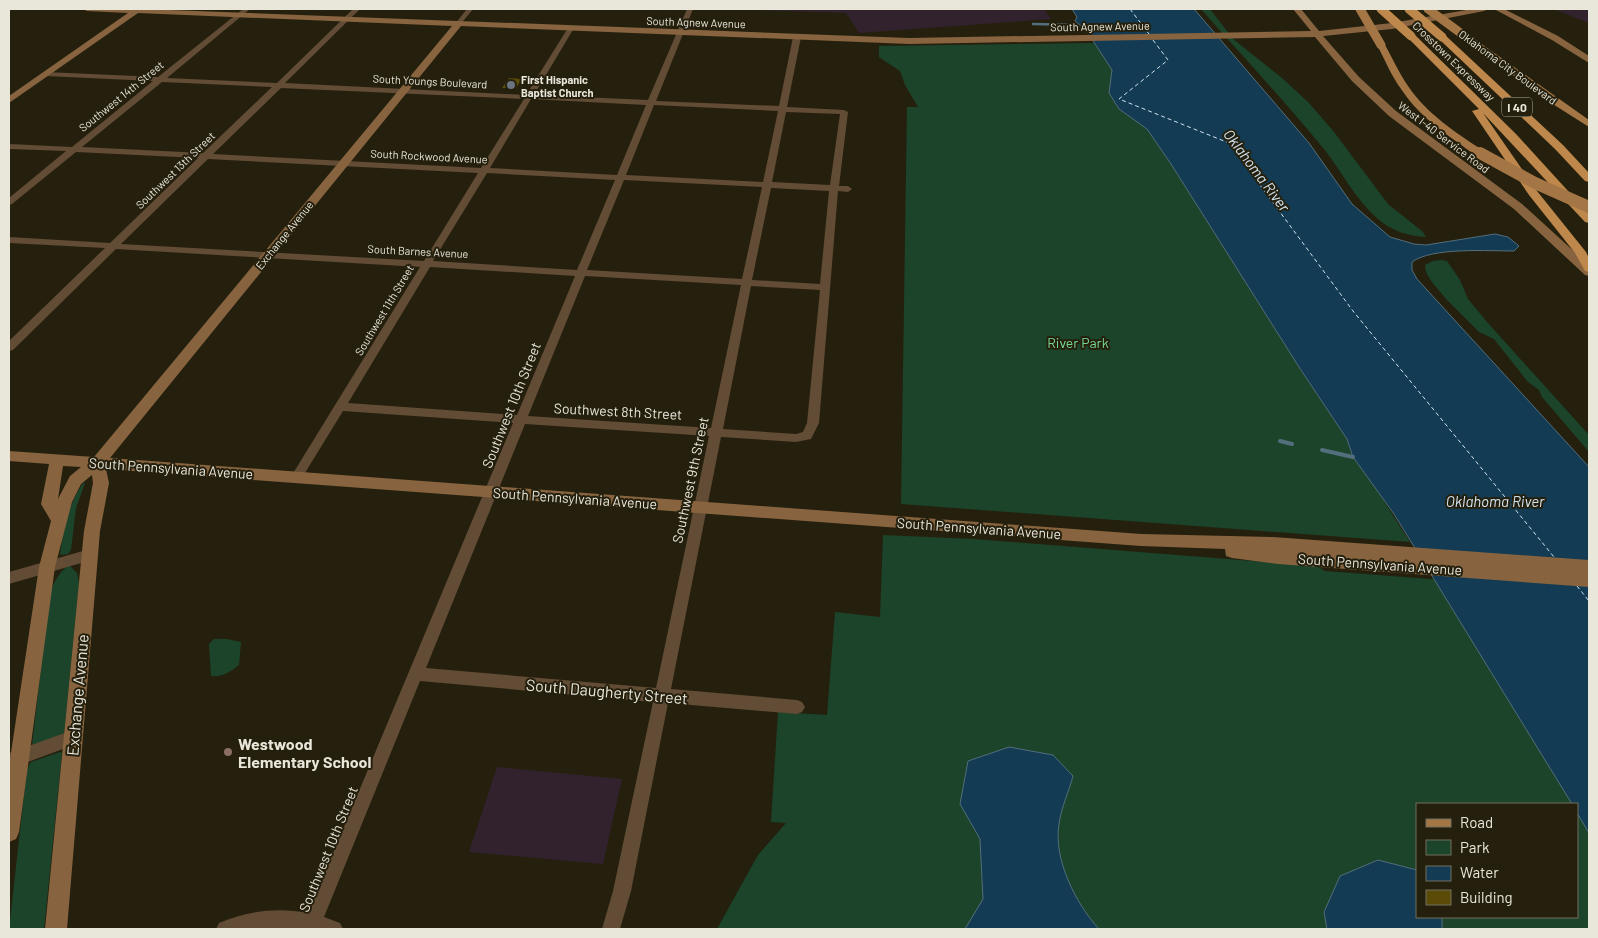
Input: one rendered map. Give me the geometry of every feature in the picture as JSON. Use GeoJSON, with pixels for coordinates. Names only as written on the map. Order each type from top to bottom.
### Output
{"type":"FeatureCollection","features":[{"type":"Feature","properties":{"kind":"highway","name":"Crosstown Expressway"},"geometry":{"type":"LineString","coordinates":[[1381,9],[1452,75],[1512,136],[1589,220]]}},
{"type":"Feature","properties":{"kind":"highway","name":"Crosstown Expressway"},"geometry":{"type":"LineString","coordinates":[[1409,9],[1442,37],[1559,147],[1589,179]]}},
{"type":"Feature","properties":{"kind":"highway"},"geometry":{"type":"LineString","coordinates":[[1452,75],[1533,193],[1580,252],[1589,268]]}},
{"type":"Feature","properties":{"kind":"main road","name":"South Agnew Avenue"},"geometry":{"type":"LineString","coordinates":[[86,9],[901,41],[1315,31],[1392,26],[1484,9]]}},
{"type":"Feature","properties":{"kind":"main road","name":"West I-40 Service Road"},"geometry":{"type":"LineString","coordinates":[[1297,9],[1362,86],[1395,116],[1508,199],[1544,229],[1589,272]]}},
{"type":"Feature","properties":{"kind":"main road"},"geometry":{"type":"LineString","coordinates":[[1360,9],[1400,81],[1418,104],[1441,125],[1480,153],[1535,183],[1589,207]]}},
{"type":"Feature","properties":{"kind":"main road","name":"Oklahoma City Boulevard"},"geometry":{"type":"LineString","coordinates":[[1428,9],[1551,99],[1589,124]]}},
{"type":"Feature","properties":{"kind":"main road","name":"South Agnew Avenue"},"geometry":{"type":"LineString","coordinates":[[1273,33],[1295,35],[1449,9]]}},
{"type":"Feature","properties":{"kind":"main road"},"geometry":{"type":"LineString","coordinates":[[1498,9],[1555,38],[1589,60]]}},
{"type":"Feature","properties":{"kind":"main road"},"geometry":{"type":"LineString","coordinates":[[9,100],[138,10]]}},
{"type":"Feature","properties":{"kind":"main road","name":"Exchange Avenue"},"geometry":{"type":"LineString","coordinates":[[9,832],[14,759],[47,567],[58,519],[75,480],[98,462],[458,24]]}},
{"type":"Feature","properties":{"kind":"main road"},"geometry":{"type":"LineString","coordinates":[[1295,35],[1327,45]]}},
{"type":"Feature","properties":{"kind":"main road","name":"South Pennsylvania Avenue"},"geometry":{"type":"LineString","coordinates":[[9,456],[1311,553],[1589,580]]}},
{"type":"Feature","properties":{"kind":"main road"},"geometry":{"type":"LineString","coordinates":[[57,459],[48,504],[58,519]]}},
{"type":"Feature","properties":{"kind":"main road","name":"Exchange Avenue"},"geometry":{"type":"LineString","coordinates":[[56,929],[90,555],[101,483],[98,462]]}},
{"type":"Feature","properties":{"kind":"main road","name":"South Pennsylvania Avenue"},"geometry":{"type":"LineString","coordinates":[[1311,553],[1589,566]]}},
{"type":"Feature","properties":{"kind":"street","name":"Southwest 14th Street"},"geometry":{"type":"LineString","coordinates":[[9,202],[247,9]]}},
{"type":"Feature","properties":{"kind":"street","name":"Southwest 13th Street"},"geometry":{"type":"LineString","coordinates":[[9,347],[357,9]]}},
{"type":"Feature","properties":{"kind":"street","name":"Exchange Avenue"},"geometry":{"type":"LineString","coordinates":[[458,24],[470,9]]}},
{"type":"Feature","properties":{"kind":"street","name":"Southwest 10th Street"},"geometry":{"type":"LineString","coordinates":[[313,923],[690,9]]}},
{"type":"Feature","properties":{"kind":"street","name":"Southwest 11th Street"},"geometry":{"type":"LineString","coordinates":[[296,478],[571,28]]}},
{"type":"Feature","properties":{"kind":"street","name":"Southwest 9th Street"},"geometry":{"type":"LineString","coordinates":[[611,929],[622,891],[660,696],[797,37]]}},
{"type":"Feature","properties":{"kind":"street","name":"South Youngs Boulevard"},"geometry":{"type":"LineString","coordinates":[[45,74],[844,112]]}},
{"type":"Feature","properties":{"kind":"street","name":"Southwest 8th Street"},"geometry":{"type":"LineString","coordinates":[[339,408],[804,437],[809,433],[813,423],[834,188],[844,112]]}},
{"type":"Feature","properties":{"kind":"street","name":"South Rockwood Avenue"},"geometry":{"type":"LineString","coordinates":[[9,146],[848,189]]}},
{"type":"Feature","properties":{"kind":"street","name":"South Barnes Avenue"},"geometry":{"type":"LineString","coordinates":[[9,240],[825,287]]}},
{"type":"Feature","properties":{"kind":"street"},"geometry":{"type":"LineString","coordinates":[[9,578],[90,555]]}},
{"type":"Feature","properties":{"kind":"street","name":"South Daugherty Street"},"geometry":{"type":"LineString","coordinates":[[416,674],[797,707]]}},
{"type":"Feature","properties":{"kind":"street"},"geometry":{"type":"LineString","coordinates":[[14,759],[73,738]]}},
{"type":"Feature","properties":{"kind":"street"},"geometry":{"type":"LineString","coordinates":[[225,929],[266,918],[281,918],[313,923],[334,929]]}},
{"type":"Feature","properties":{"kind":"shaded area"},"geometry":{"type":"Polygon","coordinates":[[[726,9],[1044,9],[1051,19],[859,33],[846,13],[726,9]]]}},
{"type":"Feature","properties":{"kind":"shaded area"},"geometry":{"type":"Polygon","coordinates":[[[1553,9],[1589,9],[1589,23],[1553,9]]]}},
{"type":"Feature","properties":{"kind":"shaded area"},"geometry":{"type":"Polygon","coordinates":[[[497,767],[622,779],[603,864],[469,852],[497,767]]]}},
{"type":"Feature","properties":{"kind":"green space"},"geometry":{"type":"Polygon","coordinates":[[[1201,9],[1210,9],[1233,39],[1282,78],[1309,103],[1334,132],[1388,204],[1423,232],[1426,237],[1395,230],[1383,223],[1370,211],[1309,131],[1201,9]]]}},
{"type":"Feature","properties":{"kind":"green space","name":"River Park"},"geometry":{"type":"Polygon","coordinates":[[[1094,43],[1112,70],[1109,94],[1119,109],[1147,129],[1171,164],[1299,367],[1347,439],[1353,457],[1375,487],[1410,542],[901,504],[907,107],[918,107],[905,85],[900,71],[879,57],[879,46],[1094,43]]]}},
{"type":"Feature","properties":{"kind":"green space"},"geometry":{"type":"Polygon","coordinates":[[[1441,260],[1447,261],[1460,280],[1468,299],[1487,322],[1589,435],[1589,452],[1542,397],[1539,390],[1528,382],[1494,339],[1479,332],[1431,281],[1426,272],[1425,265],[1441,260]]]}},
{"type":"Feature","properties":{"kind":"green space"},"geometry":{"type":"Polygon","coordinates":[[[83,483],[85,483],[76,508],[71,550],[68,554],[62,555],[60,554],[67,517],[83,483]]]}},
{"type":"Feature","properties":{"kind":"green space"},"geometry":{"type":"Polygon","coordinates":[[[883,535],[974,539],[1317,566],[1325,571],[1589,591],[1589,929],[717,929],[758,855],[786,823],[771,822],[778,712],[827,715],[835,612],[880,617],[883,535]]]}},
{"type":"Feature","properties":{"kind":"green space"},"geometry":{"type":"Polygon","coordinates":[[[69,565],[77,573],[79,583],[64,734],[32,745],[50,592],[60,574],[69,565]]]}},
{"type":"Feature","properties":{"kind":"green space"},"geometry":{"type":"Polygon","coordinates":[[[214,639],[241,642],[239,665],[226,674],[219,676],[211,676],[209,644],[214,639]]]}},
{"type":"Feature","properties":{"kind":"green space"},"geometry":{"type":"Polygon","coordinates":[[[60,752],[62,753],[44,929],[9,929],[27,769],[31,762],[60,752]]]}},
{"type":"Feature","properties":{"kind":"water","name":"Oklahoma River"},"geometry":{"type":"Polygon","coordinates":[[[1072,9],[1194,9],[1309,143],[1352,204],[1390,237],[1414,244],[1426,245],[1495,234],[1508,237],[1519,246],[1514,251],[1461,251],[1433,254],[1412,262],[1412,270],[1417,279],[1589,467],[1589,833],[1578,815],[1578,803],[1571,803],[1394,514],[1353,457],[1347,439],[1299,367],[1171,164],[1147,129],[1119,109],[1109,93],[1112,70],[1086,30],[1075,21],[1077,17],[1072,9]]]}},
{"type":"Feature","properties":{"kind":"water"},"geometry":{"type":"Polygon","coordinates":[[[1009,747],[1053,755],[1073,776],[1060,818],[1059,852],[1068,880],[1075,894],[1090,919],[1099,929],[965,929],[983,899],[980,839],[960,804],[968,761],[1009,747]]]}},
{"type":"Feature","properties":{"kind":"water"},"geometry":{"type":"Polygon","coordinates":[[[1378,860],[1416,870],[1416,918],[1442,918],[1442,929],[1327,929],[1324,912],[1340,876],[1378,860]]]}},
{"type":"Feature","properties":{"kind":"building","name":"First Hispanic Baptist Church"},"geometry":{"type":"Polygon","coordinates":[[[509,78],[522,79],[516,88],[502,88],[509,78]]]}},
{"type":"Feature","properties":{"kind":"waterway"},"geometry":{"type":"LineString","coordinates":[[1033,24],[1078,25]]}},
{"type":"Feature","properties":{"kind":"waterway"},"geometry":{"type":"LineString","coordinates":[[1280,441],[1292,444]]}},
{"type":"Feature","properties":{"kind":"waterway"},"geometry":{"type":"LineString","coordinates":[[1322,450],[1353,457]]}},
{"type":"Feature","properties":{"kind":"ferry route"},"geometry":{"type":"LineString","coordinates":[[1130,9],[1149,34]]}},
{"type":"Feature","properties":{"kind":"ferry route"},"geometry":{"type":"LineString","coordinates":[[1153,40],[1168,60],[1119,99],[1229,143],[1353,311],[1554,557]]}},
{"type":"Feature","properties":{"kind":"ferry route"},"geometry":{"type":"LineString","coordinates":[[1577,586],[1589,601]]}},
{"type":"Feature","properties":{"kind":"place","name":"First Hispanic Baptist Church"},"geometry":{"type":"Point","coordinates":[511,85]}},
{"type":"Feature","properties":{"kind":"place","name":"Westwood Elementary School"},"geometry":{"type":"Point","coordinates":[228,752]}}]}
